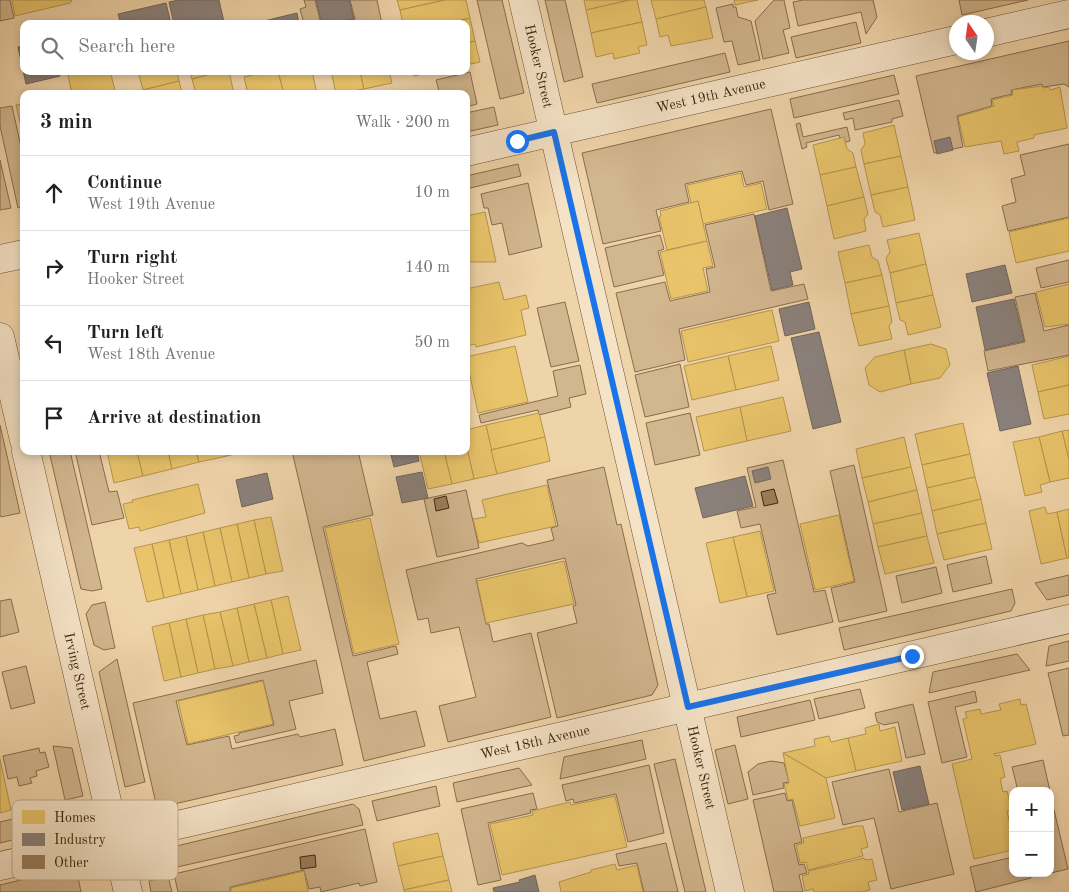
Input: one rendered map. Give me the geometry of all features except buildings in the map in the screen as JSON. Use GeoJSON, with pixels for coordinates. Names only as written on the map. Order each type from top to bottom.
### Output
{"type":"FeatureCollection","features":[{"type":"Feature","properties":{"kind":"street","name":"Hooker Street"},"geometry":{"type":"LineString","coordinates":[[523,0],[730,892]]}},
{"type":"Feature","properties":{"kind":"street"},"geometry":{"type":"LineString","coordinates":[[994,31],[1069,14]]}},
{"type":"Feature","properties":{"kind":"street","name":"West 19th Avenue"},"geometry":{"type":"LineString","coordinates":[[470,151],[949,42]]}},
{"type":"Feature","properties":{"kind":"street"},"geometry":{"type":"LineString","coordinates":[[0,259],[20,255]]}},
{"type":"Feature","properties":{"kind":"street"},"geometry":{"type":"LineString","coordinates":[[0,336],[20,423]]}},
{"type":"Feature","properties":{"kind":"street","name":"Irving Street"},"geometry":{"type":"LineString","coordinates":[[27,455],[107,800]]}},
{"type":"Feature","properties":{"kind":"street","name":"West 18th Avenue"},"geometry":{"type":"LineString","coordinates":[[178,825],[1069,619]]}},
{"type":"Feature","properties":{"kind":"shaded area"},"geometry":{"type":"Polygon","coordinates":[[[0,0],[10,0],[14,18],[0,21],[0,0]]]}},
{"type":"Feature","properties":{"kind":"shaded area"},"geometry":{"type":"Polygon","coordinates":[[[304,0],[315,0],[320,20],[303,20],[300,9],[306,7],[304,0]]]}},
{"type":"Feature","properties":{"kind":"shaded area"},"geometry":{"type":"Polygon","coordinates":[[[350,0],[377,0],[381,20],[352,20],[355,19],[350,0]]]}},
{"type":"Feature","properties":{"kind":"shaded area"},"geometry":{"type":"Polygon","coordinates":[[[477,0],[502,0],[524,93],[500,99],[477,0]]]}},
{"type":"Feature","properties":{"kind":"shaded area"},"geometry":{"type":"Polygon","coordinates":[[[545,0],[565,0],[583,77],[564,82],[545,0]]]}},
{"type":"Feature","properties":{"kind":"shaded area"},"geometry":{"type":"Polygon","coordinates":[[[774,0],[784,0],[790,28],[783,30],[789,53],[763,59],[755,21],[774,0]]]}},
{"type":"Feature","properties":{"kind":"shaded area"},"geometry":{"type":"Polygon","coordinates":[[[803,0],[873,0],[877,17],[866,34],[861,12],[798,26],[793,2],[803,0]]]}},
{"type":"Feature","properties":{"kind":"shaded area"},"geometry":{"type":"Polygon","coordinates":[[[959,0],[1028,0],[962,15],[959,0]]]}},
{"type":"Feature","properties":{"kind":"shaded area"},"geometry":{"type":"Polygon","coordinates":[[[733,4],[733,7],[736,7],[738,17],[751,21],[760,60],[738,65],[732,41],[724,42],[716,8],[733,4]]]}},
{"type":"Feature","properties":{"kind":"shaded area"},"geometry":{"type":"Polygon","coordinates":[[[856,22],[861,43],[796,58],[791,37],[856,22]]]}},
{"type":"Feature","properties":{"kind":"shaded area"},"geometry":{"type":"Polygon","coordinates":[[[1069,41],[1069,87],[1064,84],[1043,87],[1042,84],[1011,90],[1012,94],[991,99],[992,106],[957,116],[963,147],[934,153],[916,76],[986,60],[994,60],[994,58],[1069,41]]]}},
{"type":"Feature","properties":{"kind":"shaded area"},"geometry":{"type":"Polygon","coordinates":[[[725,53],[730,72],[597,103],[592,84],[725,53]]]}},
{"type":"Feature","properties":{"kind":"shaded area"},"geometry":{"type":"Polygon","coordinates":[[[470,72],[477,104],[470,106],[470,90],[439,90],[436,80],[457,75],[470,75],[470,72]]]}},
{"type":"Feature","properties":{"kind":"shaded area"},"geometry":{"type":"Polygon","coordinates":[[[894,75],[899,94],[794,118],[790,99],[894,75]]]}},
{"type":"Feature","properties":{"kind":"shaded area"},"geometry":{"type":"Polygon","coordinates":[[[899,100],[903,116],[892,119],[892,122],[855,130],[853,118],[845,120],[843,113],[899,100]]]}},
{"type":"Feature","properties":{"kind":"shaded area"},"geometry":{"type":"Polygon","coordinates":[[[12,106],[20,143],[20,207],[18,208],[0,126],[0,108],[12,106]]]}},
{"type":"Feature","properties":{"kind":"shaded area"},"geometry":{"type":"Polygon","coordinates":[[[494,107],[498,125],[470,131],[470,112],[494,107]]]}},
{"type":"Feature","properties":{"kind":"shaded area"},"geometry":{"type":"Polygon","coordinates":[[[771,109],[793,204],[769,210],[763,181],[746,185],[742,171],[685,184],[689,202],[656,210],[661,231],[603,244],[582,153],[771,109]]]}},
{"type":"Feature","properties":{"kind":"shaded area"},"geometry":{"type":"Polygon","coordinates":[[[800,123],[803,137],[847,127],[850,141],[842,143],[839,135],[806,143],[807,147],[802,149],[796,124],[800,123]]]}},
{"type":"Feature","properties":{"kind":"shaded area"},"geometry":{"type":"Polygon","coordinates":[[[1069,144],[1069,217],[1008,231],[1002,206],[1016,202],[1011,179],[1025,175],[1020,155],[1069,144]]]}},
{"type":"Feature","properties":{"kind":"shaded area"},"geometry":{"type":"Polygon","coordinates":[[[0,160],[11,208],[0,210],[0,160]]]}},
{"type":"Feature","properties":{"kind":"shaded area"},"geometry":{"type":"Polygon","coordinates":[[[518,164],[521,176],[470,188],[470,175],[518,164]]]}},
{"type":"Feature","properties":{"kind":"shaded area"},"geometry":{"type":"Polygon","coordinates":[[[528,183],[542,247],[509,255],[502,223],[492,225],[488,208],[484,208],[481,194],[528,183]]]}},
{"type":"Feature","properties":{"kind":"shaded area"},"geometry":{"type":"Polygon","coordinates":[[[754,214],[771,291],[804,284],[808,299],[679,329],[685,360],[635,372],[616,293],[665,282],[670,301],[710,292],[706,269],[715,267],[705,225],[754,214]]]}},
{"type":"Feature","properties":{"kind":"shaded area"},"geometry":{"type":"Polygon","coordinates":[[[660,235],[664,249],[658,251],[664,275],[614,287],[605,248],[660,235]]]}},
{"type":"Feature","properties":{"kind":"shaded area"},"geometry":{"type":"Polygon","coordinates":[[[1069,260],[1069,282],[1041,288],[1036,268],[1069,260]]]}},
{"type":"Feature","properties":{"kind":"shaded area"},"geometry":{"type":"Polygon","coordinates":[[[1035,293],[1044,331],[1069,325],[1069,355],[988,371],[984,351],[1025,342],[1015,297],[1035,293]]]}},
{"type":"Feature","properties":{"kind":"shaded area"},"geometry":{"type":"Polygon","coordinates":[[[565,302],[579,361],[551,367],[537,308],[565,302]]]}},
{"type":"Feature","properties":{"kind":"shaded area"},"geometry":{"type":"Polygon","coordinates":[[[680,364],[689,407],[645,417],[635,375],[680,364]]]}},
{"type":"Feature","properties":{"kind":"shaded area"},"geometry":{"type":"Polygon","coordinates":[[[580,365],[586,394],[569,398],[571,407],[539,415],[538,410],[481,423],[479,415],[558,396],[553,371],[580,365]]]}},
{"type":"Feature","properties":{"kind":"shaded area"},"geometry":{"type":"Polygon","coordinates":[[[690,413],[700,455],[655,465],[646,423],[690,413]]]}},
{"type":"Feature","properties":{"kind":"shaded area"},"geometry":{"type":"Polygon","coordinates":[[[0,425],[20,513],[1,517],[0,515],[0,425]]]}},
{"type":"Feature","properties":{"kind":"shaded area"},"geometry":{"type":"Polygon","coordinates":[[[50,455],[71,455],[102,589],[92,591],[81,589],[50,455]]]}},
{"type":"Feature","properties":{"kind":"shaded area"},"geometry":{"type":"Polygon","coordinates":[[[76,455],[100,455],[109,492],[117,491],[124,518],[92,525],[76,455]]]}},
{"type":"Feature","properties":{"kind":"shaded area"},"geometry":{"type":"Polygon","coordinates":[[[293,455],[359,455],[373,515],[323,527],[353,656],[396,646],[398,654],[367,662],[380,719],[416,711],[425,746],[364,761],[293,455]]]}},
{"type":"Feature","properties":{"kind":"shaded area"},"geometry":{"type":"Polygon","coordinates":[[[783,460],[814,592],[825,590],[833,622],[777,635],[767,595],[776,593],[760,524],[741,528],[737,511],[756,507],[747,468],[783,460]]]}},
{"type":"Feature","properties":{"kind":"shaded area"},"geometry":{"type":"Polygon","coordinates":[[[854,465],[887,611],[839,622],[831,588],[855,582],[830,471],[854,465]]]}},
{"type":"Feature","properties":{"kind":"shaded area"},"geometry":{"type":"Polygon","coordinates":[[[604,467],[617,525],[621,524],[658,685],[652,695],[557,718],[537,633],[577,623],[573,606],[576,605],[565,558],[476,579],[486,624],[489,624],[493,642],[531,633],[551,717],[448,742],[439,706],[476,697],[459,627],[431,633],[428,618],[418,620],[406,570],[522,543],[528,546],[554,540],[551,528],[558,526],[547,480],[604,467]]]}},
{"type":"Feature","properties":{"kind":"shaded area"},"geometry":{"type":"Polygon","coordinates":[[[466,490],[479,548],[437,557],[424,499],[466,490]]]}},
{"type":"Feature","properties":{"kind":"shaded area"},"geometry":{"type":"Polygon","coordinates":[[[986,556],[992,583],[953,592],[947,565],[986,556]]]}},
{"type":"Feature","properties":{"kind":"shaded area"},"geometry":{"type":"Polygon","coordinates":[[[936,567],[942,593],[902,603],[896,576],[936,567]]]}},
{"type":"Feature","properties":{"kind":"shaded area"},"geometry":{"type":"Polygon","coordinates":[[[1069,575],[1069,595],[1047,600],[1035,583],[1069,575]]]}},
{"type":"Feature","properties":{"kind":"shaded area"},"geometry":{"type":"Polygon","coordinates":[[[1012,589],[1015,603],[1011,611],[844,650],[839,628],[1012,589]]]}},
{"type":"Feature","properties":{"kind":"shaded area"},"geometry":{"type":"Polygon","coordinates":[[[11,599],[19,632],[0,637],[0,601],[11,599]]]}},
{"type":"Feature","properties":{"kind":"shaded area"},"geometry":{"type":"Polygon","coordinates":[[[105,602],[115,648],[104,650],[94,645],[86,614],[92,605],[105,602]]]}},
{"type":"Feature","properties":{"kind":"shaded area"},"geometry":{"type":"Polygon","coordinates":[[[1069,641],[1069,661],[1046,666],[1049,646],[1069,641]]]}},
{"type":"Feature","properties":{"kind":"shaded area"},"geometry":{"type":"Polygon","coordinates":[[[1017,654],[1030,670],[929,693],[933,672],[1017,654]]]}},
{"type":"Feature","properties":{"kind":"shaded area"},"geometry":{"type":"Polygon","coordinates":[[[117,659],[145,782],[125,787],[99,672],[117,659]]]}},
{"type":"Feature","properties":{"kind":"shaded area"},"geometry":{"type":"Polygon","coordinates":[[[316,660],[323,693],[289,701],[296,729],[236,743],[234,736],[239,735],[239,733],[274,725],[263,680],[176,701],[187,745],[229,736],[232,749],[298,734],[300,737],[335,729],[343,765],[178,803],[178,800],[155,800],[133,703],[316,660]]]}},
{"type":"Feature","properties":{"kind":"shaded area"},"geometry":{"type":"Polygon","coordinates":[[[26,666],[35,703],[11,709],[2,672],[26,666]]]}},
{"type":"Feature","properties":{"kind":"shaded area"},"geometry":{"type":"Polygon","coordinates":[[[1069,668],[1069,735],[1063,736],[1048,673],[1069,668]]]}},
{"type":"Feature","properties":{"kind":"shaded area"},"geometry":{"type":"Polygon","coordinates":[[[860,689],[865,708],[819,719],[814,699],[860,689]]]}},
{"type":"Feature","properties":{"kind":"shaded area"},"geometry":{"type":"Polygon","coordinates":[[[975,691],[977,702],[955,707],[967,757],[942,763],[928,702],[975,691]]]}},
{"type":"Feature","properties":{"kind":"shaded area"},"geometry":{"type":"Polygon","coordinates":[[[810,700],[815,720],[741,737],[737,717],[810,700]]]}},
{"type":"Feature","properties":{"kind":"shaded area"},"geometry":{"type":"Polygon","coordinates":[[[913,704],[925,754],[906,758],[898,722],[884,725],[877,722],[875,713],[913,704]]]}},
{"type":"Feature","properties":{"kind":"shaded area"},"geometry":{"type":"Polygon","coordinates":[[[642,740],[646,759],[560,779],[564,757],[642,740]]]}},
{"type":"Feature","properties":{"kind":"shaded area"},"geometry":{"type":"Polygon","coordinates":[[[735,745],[748,799],[728,804],[715,750],[735,745]]]}},
{"type":"Feature","properties":{"kind":"shaded area"},"geometry":{"type":"Polygon","coordinates":[[[53,746],[72,748],[83,796],[65,800],[53,746]]]}},
{"type":"Feature","properties":{"kind":"shaded area"},"geometry":{"type":"Polygon","coordinates":[[[39,748],[40,753],[45,752],[49,767],[36,771],[37,776],[30,778],[32,783],[19,786],[17,777],[8,779],[3,756],[39,748]]]}},
{"type":"Feature","properties":{"kind":"shaded area"},"geometry":{"type":"Polygon","coordinates":[[[675,759],[706,892],[685,892],[654,764],[675,759]]]}},
{"type":"Feature","properties":{"kind":"shaded area"},"geometry":{"type":"Polygon","coordinates":[[[1043,760],[1049,787],[1017,787],[1012,767],[1043,760]]]}},
{"type":"Feature","properties":{"kind":"shaded area"},"geometry":{"type":"Polygon","coordinates":[[[771,761],[784,763],[789,782],[783,783],[784,788],[753,795],[748,772],[758,764],[771,761]]]}},
{"type":"Feature","properties":{"kind":"shaded area"},"geometry":{"type":"Polygon","coordinates":[[[649,765],[664,833],[628,842],[616,794],[574,803],[573,799],[566,801],[562,785],[649,765]]]}},
{"type":"Feature","properties":{"kind":"shaded area"},"geometry":{"type":"Polygon","coordinates":[[[519,768],[532,785],[457,802],[453,783],[519,768]]]}},
{"type":"Feature","properties":{"kind":"shaded area"},"geometry":{"type":"Polygon","coordinates":[[[889,769],[899,812],[937,803],[954,874],[891,889],[874,818],[843,825],[832,782],[889,769]]]}},
{"type":"Feature","properties":{"kind":"shaded area"},"geometry":{"type":"Polygon","coordinates":[[[436,786],[440,806],[377,821],[372,801],[436,786]]]}},
{"type":"Feature","properties":{"kind":"shaded area"},"geometry":{"type":"Polygon","coordinates":[[[533,793],[537,809],[530,810],[531,813],[488,823],[501,880],[478,885],[461,809],[533,793]]]}},
{"type":"Feature","properties":{"kind":"shaded area"},"geometry":{"type":"Polygon","coordinates":[[[785,793],[787,801],[792,800],[802,842],[794,844],[799,865],[804,864],[807,873],[799,875],[803,892],[774,892],[753,800],[785,793]]]}},
{"type":"Feature","properties":{"kind":"shaded area"},"geometry":{"type":"Polygon","coordinates":[[[353,804],[359,809],[363,825],[178,867],[178,846],[353,804]]]}},
{"type":"Feature","properties":{"kind":"shaded area"},"geometry":{"type":"Polygon","coordinates":[[[1054,810],[1068,869],[1054,872],[1054,810]]]}},
{"type":"Feature","properties":{"kind":"shaded area"},"geometry":{"type":"Polygon","coordinates":[[[12,819],[12,840],[0,843],[0,822],[12,819]]]}},
{"type":"Feature","properties":{"kind":"shaded area"},"geometry":{"type":"Polygon","coordinates":[[[365,829],[377,882],[360,886],[359,883],[321,892],[320,887],[309,889],[304,870],[230,887],[230,892],[178,892],[175,880],[178,880],[178,873],[365,829]]]}},
{"type":"Feature","properties":{"kind":"shaded area"},"geometry":{"type":"Polygon","coordinates":[[[666,843],[678,892],[644,892],[637,863],[619,866],[616,854],[666,843]]]}},
{"type":"Feature","properties":{"kind":"shaded area"},"geometry":{"type":"Polygon","coordinates":[[[1009,858],[1009,877],[1031,878],[976,892],[970,867],[1009,858]]]}},
{"type":"Feature","properties":{"kind":"shaded area"},"geometry":{"type":"Polygon","coordinates":[[[21,880],[79,880],[81,892],[0,892],[0,885],[21,880]]]}},
{"type":"Feature","properties":{"kind":"shaded area"},"geometry":{"type":"Polygon","coordinates":[[[169,880],[172,892],[151,892],[149,881],[169,880]]]}},
{"type":"Feature","properties":{"kind":"route"},"geometry":{"type":"LineString","coordinates":[[517,141],[554,132],[688,707],[912,656]]}}]}
